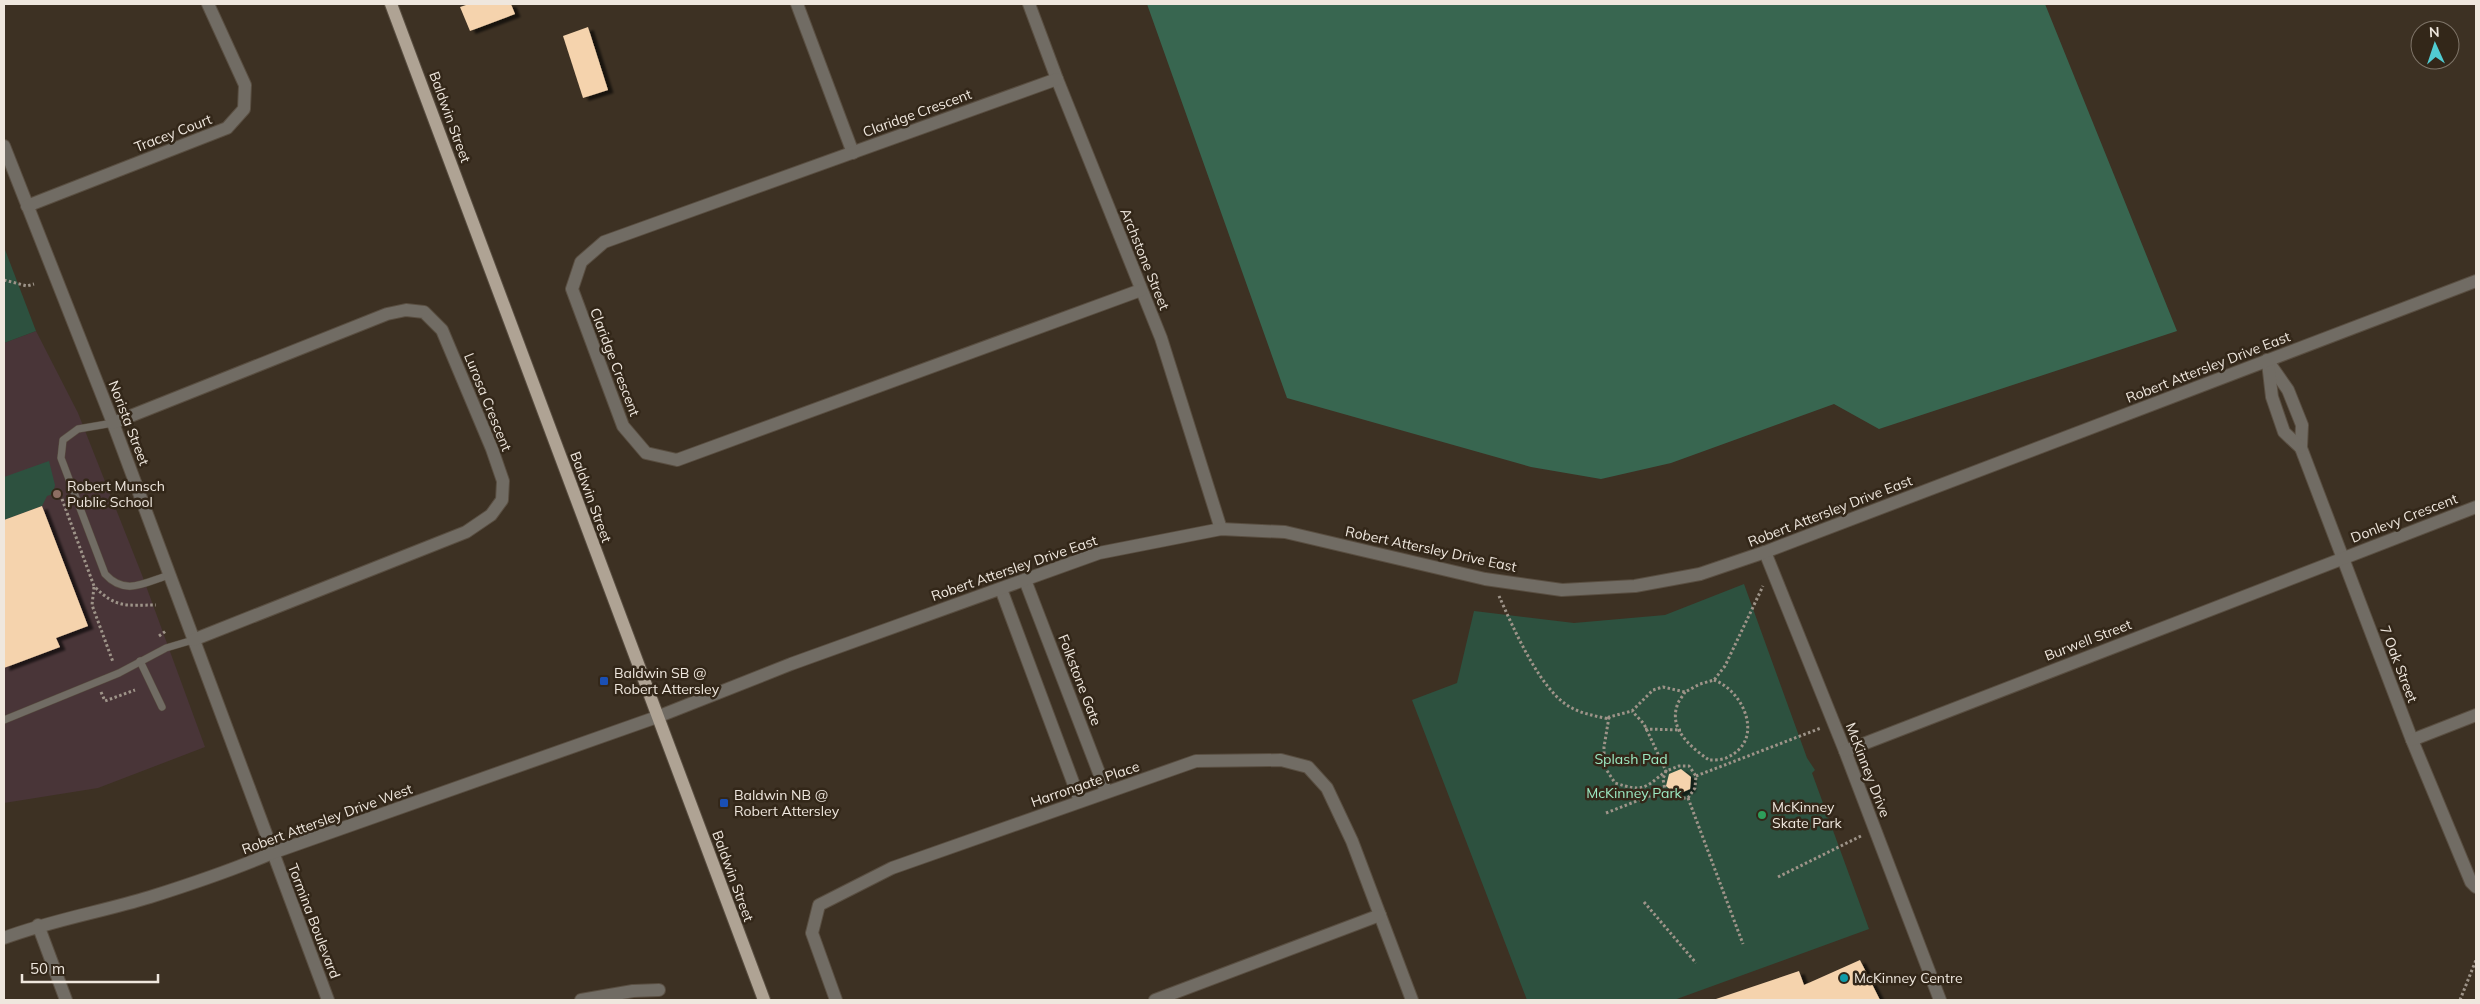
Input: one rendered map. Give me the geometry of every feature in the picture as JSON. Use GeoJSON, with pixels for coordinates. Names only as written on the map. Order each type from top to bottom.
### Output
{"type":"FeatureCollection","features":[{"type":"Feature","properties":{"kind":"main road","name":"Baldwin Street"},"geometry":{"type":"LineString","coordinates":[[391,4],[764,1000]]}},
{"type":"Feature","properties":{"kind":"street","name":"Tracey Court"},"geometry":{"type":"LineString","coordinates":[[27,206],[228,128],[244,109],[245,85],[208,4]]}},
{"type":"Feature","properties":{"kind":"street"},"geometry":{"type":"LineString","coordinates":[[797,4],[852,153]]}},
{"type":"Feature","properties":{"kind":"street","name":"Archstone Street"},"geometry":{"type":"LineString","coordinates":[[1030,4],[1057,79],[1140,290],[1161,338],[1221,529]]}},
{"type":"Feature","properties":{"kind":"street","name":"Claridge Crescent"},"geometry":{"type":"LineString","coordinates":[[1057,79],[604,242],[581,262],[572,289],[623,426],[646,453],[677,460],[1140,290]]}},
{"type":"Feature","properties":{"kind":"street","name":"Norista Street"},"geometry":{"type":"LineString","coordinates":[[4,146],[113,423],[272,853]]}},
{"type":"Feature","properties":{"kind":"street","name":"Robert Attersley Drive East"},"geometry":{"type":"LineString","coordinates":[[658,717],[800,660],[1099,553],[1221,529],[1285,532],[1491,580],[1562,590],[1635,586],[1700,574],[1765,552],[2476,281]]}},
{"type":"Feature","properties":{"kind":"street","name":"Lurosa Crescent"},"geometry":{"type":"LineString","coordinates":[[113,423],[386,314],[406,310],[424,312],[442,330],[492,448],[503,481],[502,500],[492,515],[466,532],[193,640]]}},
{"type":"Feature","properties":{"kind":"street","name":"7 Oak Street"},"geometry":{"type":"LineString","coordinates":[[2267,360],[2272,397],[2284,432],[2301,448]]}},
{"type":"Feature","properties":{"kind":"street","name":"7 Oak Street"},"geometry":{"type":"LineString","coordinates":[[2267,360],[2288,390],[2302,425],[2301,448],[2342,558],[2412,740],[2471,882],[2476,887]]}},
{"type":"Feature","properties":{"kind":"street","name":"Donlevy Crescent"},"geometry":{"type":"LineString","coordinates":[[2342,558],[2476,507]]}},
{"type":"Feature","properties":{"kind":"street","name":"McKinney Drive"},"geometry":{"type":"LineString","coordinates":[[1765,552],[1845,751],[1940,1000]]}},
{"type":"Feature","properties":{"kind":"street","name":"Burwell Street"},"geometry":{"type":"LineString","coordinates":[[1845,751],[2342,558]]}},
{"type":"Feature","properties":{"kind":"street","name":"Folkstone Gate"},"geometry":{"type":"LineString","coordinates":[[1025,580],[1106,792]]}},
{"type":"Feature","properties":{"kind":"street"},"geometry":{"type":"LineString","coordinates":[[1001,589],[1080,801]]}},
{"type":"Feature","properties":{"kind":"street"},"geometry":{"type":"LineString","coordinates":[[2412,740],[2476,715]]}},
{"type":"Feature","properties":{"kind":"street","name":"Robert Attersley Drive West"},"geometry":{"type":"LineString","coordinates":[[4,938],[38,925],[149,897],[658,717]]}},
{"type":"Feature","properties":{"kind":"street","name":"Harrongate Place"},"geometry":{"type":"LineString","coordinates":[[836,1000],[812,933],[819,905],[892,868],[1196,761],[1282,760],[1308,767],[1327,788],[1352,841],[1412,1000]]}},
{"type":"Feature","properties":{"kind":"street","name":"Tormina Boulevard"},"geometry":{"type":"LineString","coordinates":[[272,853],[328,1000]]}},
{"type":"Feature","properties":{"kind":"street"},"geometry":{"type":"LineString","coordinates":[[1155,1000],[1380,915]]}},
{"type":"Feature","properties":{"kind":"street"},"geometry":{"type":"LineString","coordinates":[[38,925],[66,1000]]}},
{"type":"Feature","properties":{"kind":"street"},"geometry":{"type":"LineString","coordinates":[[581,1000],[633,991],[659,990]]}},
{"type":"Feature","properties":{"kind":"lane"},"geometry":{"type":"LineString","coordinates":[[113,423],[78,429],[63,440],[61,458],[105,574],[109,579],[113,583],[128,588],[169,574]]}},
{"type":"Feature","properties":{"kind":"lane"},"geometry":{"type":"LineString","coordinates":[[4,720],[119,673],[166,648],[193,640]]}},
{"type":"Feature","properties":{"kind":"lane"},"geometry":{"type":"LineString","coordinates":[[140,661],[162,707]]}},
{"type":"Feature","properties":{"kind":"path"},"geometry":{"type":"LineString","coordinates":[[4,280],[26,286],[34,284]]}},
{"type":"Feature","properties":{"kind":"path"},"geometry":{"type":"LineString","coordinates":[[1714,680],[1736,693],[1746,711],[1749,731],[1741,748],[1727,758],[1709,760],[1690,747],[1682,737],[1681,730],[1676,722],[1676,706],[1685,692],[1700,684],[1714,680],[1725,666],[1760,591],[1773,573]]}},
{"type":"Feature","properties":{"kind":"path"},"geometry":{"type":"LineString","coordinates":[[1491,580],[1519,639],[1554,695],[1571,708],[1587,715],[1609,719]]}},
{"type":"Feature","properties":{"kind":"path"},"geometry":{"type":"LineString","coordinates":[[94,586],[92,605],[113,662]]}},
{"type":"Feature","properties":{"kind":"path"},"geometry":{"type":"LineString","coordinates":[[1685,692],[1663,687],[1653,690],[1632,711],[1609,717],[1604,766],[1615,783],[1633,789],[1647,787],[1666,771],[1679,766],[1689,766],[1696,776],[1695,788],[1688,798]]}},
{"type":"Feature","properties":{"kind":"path"},"geometry":{"type":"LineString","coordinates":[[1632,711],[1645,729],[1666,771],[1663,779],[1665,790],[1672,798],[1688,798]]}},
{"type":"Feature","properties":{"kind":"path"},"geometry":{"type":"LineString","coordinates":[[1696,776],[1834,723]]}},
{"type":"Feature","properties":{"kind":"path"},"geometry":{"type":"LineString","coordinates":[[1645,729],[1681,730]]}},
{"type":"Feature","properties":{"kind":"path"},"geometry":{"type":"LineString","coordinates":[[1606,813],[1665,790]]}},
{"type":"Feature","properties":{"kind":"path"},"geometry":{"type":"LineString","coordinates":[[1688,798],[1743,944]]}},
{"type":"Feature","properties":{"kind":"path"},"geometry":{"type":"LineString","coordinates":[[1778,877],[1875,830]]}},
{"type":"Feature","properties":{"kind":"path"},"geometry":{"type":"LineString","coordinates":[[1644,902],[1696,962]]}},
{"type":"Feature","properties":{"kind":"path"},"geometry":{"type":"LineString","coordinates":[[2460,1000],[2476,960]]}},
{"type":"Feature","properties":{"kind":"shaded area","name":"Robert Munsch Public School"},"geometry":{"type":"Polygon","coordinates":[[[36,331],[78,413],[142,575],[205,747],[98,788],[4,803],[4,343],[36,331]]]}},
{"type":"Feature","properties":{"kind":"green space"},"geometry":{"type":"Polygon","coordinates":[[[1147,4],[2045,4],[2177,331],[1879,429],[1834,404],[1671,463],[1601,479],[1531,467],[1287,398],[1147,4]]]}},
{"type":"Feature","properties":{"kind":"green space"},"geometry":{"type":"Polygon","coordinates":[[[4,247],[36,331],[4,343],[4,247]]]}},
{"type":"Feature","properties":{"kind":"green space"},"geometry":{"type":"Polygon","coordinates":[[[49,461],[55,485],[53,494],[47,496],[42,506],[4,520],[4,477],[49,461]]]}},
{"type":"Feature","properties":{"kind":"green space","name":"McKinney Park"},"geometry":{"type":"Polygon","coordinates":[[[1744,584],[1807,758],[1815,770],[1812,773],[1869,929],[1674,1000],[1527,1000],[1412,700],[1457,683],[1474,611],[1574,623],[1665,615],[1744,584]]]}},
{"type":"Feature","properties":{"kind":"building"},"geometry":{"type":"Polygon","coordinates":[[[469,4],[511,4],[515,14],[470,31],[460,7],[469,4]]]}},
{"type":"Feature","properties":{"kind":"building"},"geometry":{"type":"Polygon","coordinates":[[[588,27],[608,90],[583,98],[563,36],[588,27]]]}},
{"type":"Feature","properties":{"kind":"building"},"geometry":{"type":"Polygon","coordinates":[[[42,506],[88,626],[56,638],[60,647],[4,668],[4,520],[42,506]]]}},
{"type":"Feature","properties":{"kind":"building"},"geometry":{"type":"Polygon","coordinates":[[[1681,769],[1691,777],[1690,789],[1676,795],[1666,786],[1669,774],[1681,769]]]}},
{"type":"Feature","properties":{"kind":"building","name":"McKinney Centre"},"geometry":{"type":"Polygon","coordinates":[[[1860,960],[1880,1000],[1713,1000],[1799,971],[1804,985],[1860,960]]]}},
{"type":"Feature","properties":{"kind":"place","name":"Robert Munsch Public School"},"geometry":{"type":"Point","coordinates":[57,494]}},
{"type":"Feature","properties":{"kind":"place","name":"Baldwin SB @ Robert Attersley"},"geometry":{"type":"Point","coordinates":[604,681]}},
{"type":"Feature","properties":{"kind":"place","name":"Baldwin NB @ Robert Attersley"},"geometry":{"type":"Point","coordinates":[724,803]}},
{"type":"Feature","properties":{"kind":"place","name":"McKinney Skate Park"},"geometry":{"type":"Point","coordinates":[1762,815]}},
{"type":"Feature","properties":{"kind":"place","name":"McKinney Centre"},"geometry":{"type":"Point","coordinates":[1844,978]}},
{"type":"Feature","properties":{"kind":"park label","name":"Splash Pad"},"geometry":{"type":"Point","coordinates":[1631,759]}}]}
